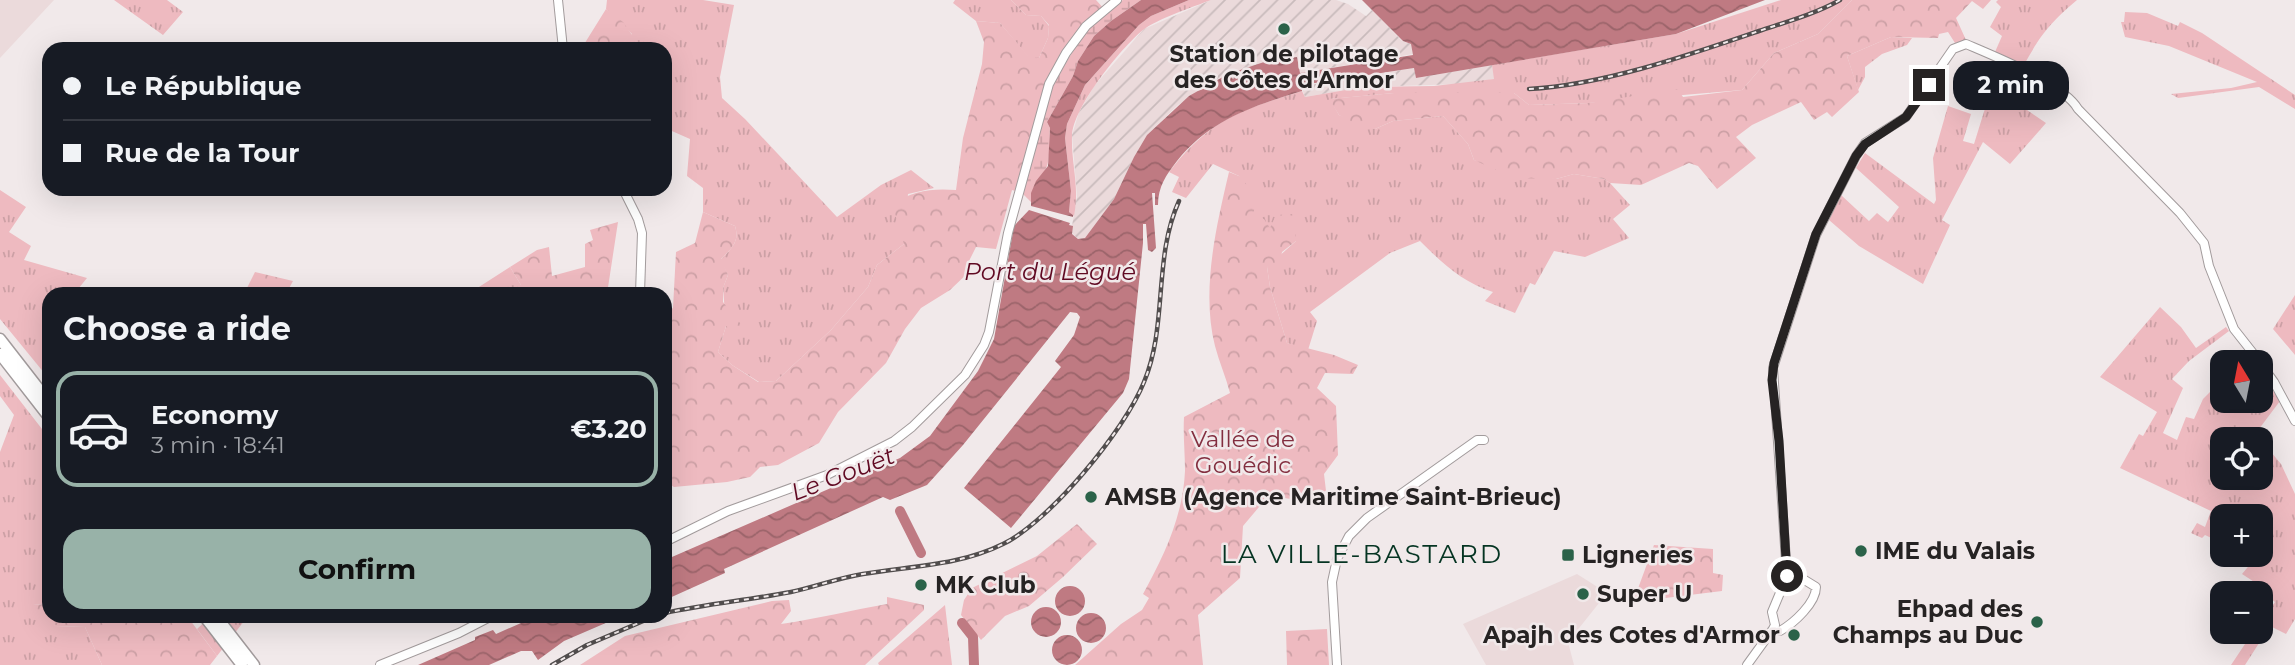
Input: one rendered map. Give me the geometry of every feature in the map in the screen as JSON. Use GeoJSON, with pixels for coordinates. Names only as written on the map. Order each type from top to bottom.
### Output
{"type":"FeatureCollection","features":[{"type":"Feature","properties":{"kind":"highway"},"geometry":{"type":"LineString","coordinates":[[0,340],[42,393]]}},
{"type":"Feature","properties":{"kind":"highway"},"geometry":{"type":"LineString","coordinates":[[0,355],[42,408]]}},
{"type":"Feature","properties":{"kind":"highway"},"geometry":{"type":"LineString","coordinates":[[209,623],[242,665]]}},
{"type":"Feature","properties":{"kind":"highway"},"geometry":{"type":"LineString","coordinates":[[221,623],[254,665]]}},
{"type":"Feature","properties":{"kind":"street"},"geometry":{"type":"LineString","coordinates":[[558,0],[562,42]]}},
{"type":"Feature","properties":{"kind":"street"},"geometry":{"type":"LineString","coordinates":[[672,539],[728,511],[827,475],[894,441],[965,375],[989,332],[1012,214],[1049,83],[1086,26],[1117,0]]}},
{"type":"Feature","properties":{"kind":"street"},"geometry":{"type":"LineString","coordinates":[[1747,665],[1775,625],[1772,612],[1787,576],[1781,457],[1772,372],[1812,246],[1846,176],[1865,144],[1906,117],[1953,49],[1966,44],[2032,75],[2072,98],[2078,110],[2180,213],[2204,243],[2234,329],[2250,350]]}},
{"type":"Feature","properties":{"kind":"street"},"geometry":{"type":"LineString","coordinates":[[626,196],[642,233],[641,287]]}},
{"type":"Feature","properties":{"kind":"street"},"geometry":{"type":"LineString","coordinates":[[2273,381],[2295,421]]}},
{"type":"Feature","properties":{"kind":"street"},"geometry":{"type":"LineString","coordinates":[[1337,665],[1332,582],[1338,559],[1356,528],[1396,496],[1477,440],[1484,440]]}},
{"type":"Feature","properties":{"kind":"street"},"geometry":{"type":"LineString","coordinates":[[1773,629],[1780,631],[1787,627],[1813,600],[1816,587],[1803,579],[1787,576]]}},
{"type":"Feature","properties":{"kind":"street"},"geometry":{"type":"LineString","coordinates":[[380,665],[478,623]]}},
{"type":"Feature","properties":{"kind":"shaded area"},"geometry":{"type":"Polygon","coordinates":[[[0,0],[54,0],[0,58],[0,0]]]}},
{"type":"Feature","properties":{"kind":"shaded area"},"geometry":{"type":"Polygon","coordinates":[[[1211,0],[1336,0],[1348,4],[1366,16],[1372,10],[1402,41],[1411,44],[1413,54],[1300,73],[1297,57],[1267,61],[1237,71],[1233,79],[1228,75],[1216,80],[1178,105],[1147,135],[1114,199],[1085,238],[1078,239],[1071,232],[1077,196],[1072,135],[1079,112],[1094,86],[1144,29],[1211,0]]]}},
{"type":"Feature","properties":{"kind":"shaded area"},"geometry":{"type":"Polygon","coordinates":[[[1492,65],[1495,79],[1463,84],[1363,87],[1305,97],[1301,86],[1415,68],[1416,78],[1492,65]]]}},
{"type":"Feature","properties":{"kind":"shaded area"},"geometry":{"type":"Polygon","coordinates":[[[1577,574],[1607,593],[1568,642],[1574,665],[1486,665],[1463,624],[1577,574]]]}},
{"type":"Feature","properties":{"kind":"green space"},"geometry":{"type":"Polygon","coordinates":[[[114,0],[167,0],[183,12],[163,35],[114,0]]]}},
{"type":"Feature","properties":{"kind":"green space"},"geometry":{"type":"Polygon","coordinates":[[[607,0],[703,0],[734,5],[720,77],[722,98],[837,217],[881,185],[911,170],[934,188],[908,194],[904,244],[877,265],[868,287],[831,330],[776,381],[759,382],[732,365],[718,352],[726,326],[723,288],[728,275],[720,260],[731,249],[736,232],[735,226],[703,212],[703,188],[687,176],[690,139],[672,131],[672,42],[624,42],[632,34],[606,9],[607,0]]]}},
{"type":"Feature","properties":{"kind":"green space"},"geometry":{"type":"Polygon","coordinates":[[[955,0],[1011,0],[1026,15],[1041,16],[1049,26],[1048,38],[1039,58],[1029,58],[1000,23],[976,21],[953,3],[955,0]]]}},
{"type":"Feature","properties":{"kind":"green space"},"geometry":{"type":"Polygon","coordinates":[[[1011,0],[1096,0],[1106,11],[1063,64],[1022,193],[1012,190],[996,249],[976,247],[968,263],[970,271],[950,290],[921,308],[905,329],[886,363],[838,412],[819,443],[778,465],[760,467],[750,477],[727,482],[672,486],[672,309],[676,252],[695,243],[703,212],[735,226],[736,232],[734,245],[721,259],[728,275],[723,288],[723,302],[744,328],[740,335],[726,326],[718,352],[758,382],[776,381],[831,330],[868,287],[877,265],[904,244],[892,204],[922,191],[956,190],[963,138],[982,64],[984,42],[976,21],[1000,23],[1029,57],[1039,58],[1048,38],[1049,25],[1041,16],[1026,15],[1011,0]]]}},
{"type":"Feature","properties":{"kind":"green space"},"geometry":{"type":"Polygon","coordinates":[[[1123,0],[1141,0],[1094,36],[1047,122],[1050,128],[1049,159],[1032,191],[1032,203],[1022,193],[1046,106],[1054,87],[1063,67],[1090,29],[1109,9],[1123,0]]]}},
{"type":"Feature","properties":{"kind":"green space"},"geometry":{"type":"Polygon","coordinates":[[[1189,0],[1211,0],[1143,30],[1111,64],[1080,110],[1072,136],[1076,195],[1074,216],[1069,212],[1071,191],[1065,138],[1067,124],[1085,85],[1139,25],[1151,16],[1189,0]]]}},
{"type":"Feature","properties":{"kind":"green space"},"geometry":{"type":"Polygon","coordinates":[[[1781,0],[1852,0],[1818,34],[1774,53],[1742,90],[1589,103],[1529,105],[1514,93],[1394,93],[1330,99],[1339,115],[1375,129],[1393,121],[1443,116],[1468,144],[1474,160],[1556,179],[1574,174],[1604,179],[1630,205],[1613,219],[1629,238],[1585,257],[1554,251],[1535,285],[1530,283],[1515,313],[1485,301],[1493,292],[1462,277],[1420,241],[1390,253],[1310,312],[1317,321],[1308,350],[1287,343],[1270,287],[1267,267],[1296,241],[1250,220],[1239,176],[1213,164],[1186,198],[1172,192],[1179,177],[1169,172],[1198,140],[1213,128],[1244,111],[1302,91],[1305,97],[1363,87],[1434,86],[1494,79],[1492,65],[1676,34],[1781,0]]]}},
{"type":"Feature","properties":{"kind":"green space"},"geometry":{"type":"Polygon","coordinates":[[[1852,0],[1991,0],[1983,9],[1972,1],[1956,18],[1966,40],[1955,43],[1948,32],[1939,34],[1938,38],[1891,37],[1847,56],[1859,92],[1832,117],[1827,112],[1814,120],[1801,102],[1752,125],[1736,137],[1756,158],[1717,189],[1698,166],[1689,163],[1641,185],[1610,183],[1604,179],[1574,174],[1556,179],[1514,178],[1474,160],[1468,144],[1443,116],[1393,121],[1375,129],[1362,128],[1339,115],[1329,99],[1394,93],[1514,93],[1529,105],[1589,103],[1678,89],[1683,97],[1742,90],[1774,53],[1818,34],[1852,0]]]}},
{"type":"Feature","properties":{"kind":"green space"},"geometry":{"type":"Polygon","coordinates":[[[2077,0],[2047,30],[2024,65],[1995,52],[2002,36],[1990,27],[2001,7],[1996,2],[2077,0]]]}},
{"type":"Feature","properties":{"kind":"green space"},"geometry":{"type":"Polygon","coordinates":[[[606,9],[623,22],[632,35],[624,42],[585,42],[606,9]]]}},
{"type":"Feature","properties":{"kind":"green space"},"geometry":{"type":"Polygon","coordinates":[[[2125,12],[2147,13],[2178,26],[2180,22],[2202,33],[2295,95],[2295,109],[2259,87],[2178,98],[2171,94],[2231,88],[2257,82],[2169,46],[2125,37],[2121,22],[2124,22],[2125,12]]]}},
{"type":"Feature","properties":{"kind":"green space"},"geometry":{"type":"Polygon","coordinates":[[[1891,37],[1912,38],[1907,45],[1882,54],[1865,67],[1865,77],[1858,90],[1847,56],[1891,37]]]}},
{"type":"Feature","properties":{"kind":"green space"},"geometry":{"type":"Polygon","coordinates":[[[1992,86],[2046,123],[2010,164],[1983,142],[1942,220],[1950,225],[1923,284],[1859,246],[1829,220],[1841,195],[1869,221],[1877,213],[1888,222],[1899,207],[1856,168],[1865,153],[1934,204],[1933,158],[1948,106],[1971,114],[1963,141],[1974,144],[1992,86]]]}},
{"type":"Feature","properties":{"kind":"green space","name":"Vallée de Gouédic"},"geometry":{"type":"Polygon","coordinates":[[[1229,172],[1239,176],[1258,197],[1251,220],[1264,219],[1270,228],[1276,215],[1293,214],[1296,241],[1282,252],[1280,265],[1267,267],[1270,287],[1287,343],[1334,355],[1358,365],[1353,374],[1325,373],[1317,388],[1336,406],[1338,455],[1324,474],[1326,491],[1305,501],[1284,498],[1259,507],[1243,526],[1240,578],[1198,615],[1203,665],[1075,665],[1121,624],[1142,610],[1149,598],[1143,594],[1165,550],[1181,504],[1185,471],[1184,417],[1230,393],[1215,346],[1209,303],[1215,237],[1229,172]]]}},
{"type":"Feature","properties":{"kind":"green space"},"geometry":{"type":"Polygon","coordinates":[[[0,190],[26,207],[9,232],[31,246],[24,260],[87,278],[80,287],[42,287],[42,370],[0,319],[0,190]]]}},
{"type":"Feature","properties":{"kind":"green space"},"geometry":{"type":"Polygon","coordinates":[[[618,222],[608,287],[521,287],[510,267],[537,250],[549,247],[552,276],[585,267],[585,244],[593,240],[590,230],[618,222]]]}},
{"type":"Feature","properties":{"kind":"green space"},"geometry":{"type":"Polygon","coordinates":[[[510,267],[521,285],[521,287],[479,287],[510,267]]]}},
{"type":"Feature","properties":{"kind":"green space"},"geometry":{"type":"Polygon","coordinates":[[[255,272],[293,281],[290,287],[248,287],[255,272]]]}},
{"type":"Feature","properties":{"kind":"green space"},"geometry":{"type":"Polygon","coordinates":[[[2295,295],[2295,355],[2273,329],[2295,295]]]}},
{"type":"Feature","properties":{"kind":"green space"},"geometry":{"type":"Polygon","coordinates":[[[2160,307],[2181,327],[2196,348],[2226,327],[2229,331],[2189,361],[2172,379],[2183,388],[2163,433],[2177,440],[2186,417],[2194,419],[2203,399],[2210,392],[2210,413],[2271,413],[2260,427],[2210,427],[2210,490],[2273,490],[2273,454],[2281,464],[2295,494],[2295,619],[2286,634],[2273,628],[2273,581],[2253,581],[2242,574],[2248,567],[2273,567],[2273,504],[2210,504],[2210,511],[2120,468],[2139,434],[2143,436],[2157,412],[2100,377],[2160,307]]]}},
{"type":"Feature","properties":{"kind":"green space"},"geometry":{"type":"Polygon","coordinates":[[[0,375],[42,429],[42,604],[33,605],[42,614],[42,623],[85,627],[102,665],[0,665],[0,452],[14,415],[0,396],[0,375]]]}},
{"type":"Feature","properties":{"kind":"green space"},"geometry":{"type":"Polygon","coordinates":[[[2273,391],[2280,401],[2273,410],[2273,391]]]}},
{"type":"Feature","properties":{"kind":"green space"},"geometry":{"type":"Polygon","coordinates":[[[2210,514],[2210,537],[2205,535],[2202,538],[2191,533],[2197,523],[2205,527],[2210,514]]]}},
{"type":"Feature","properties":{"kind":"green space"},"geometry":{"type":"Polygon","coordinates":[[[1077,524],[1097,544],[1029,606],[1005,616],[981,640],[961,615],[964,600],[972,588],[1037,556],[1077,524]]]}},
{"type":"Feature","properties":{"kind":"green space"},"geometry":{"type":"Polygon","coordinates":[[[1654,545],[1713,549],[1713,573],[1723,575],[1722,591],[1633,602],[1654,545]]]}},
{"type":"Feature","properties":{"kind":"green space"},"geometry":{"type":"Polygon","coordinates":[[[887,597],[924,605],[924,610],[865,665],[580,665],[625,636],[772,601],[789,600],[791,611],[781,624],[887,604],[887,597]]]}},
{"type":"Feature","properties":{"kind":"green space"},"geometry":{"type":"Polygon","coordinates":[[[42,604],[42,622],[28,618],[33,605],[42,604]]]}},
{"type":"Feature","properties":{"kind":"green space"},"geometry":{"type":"Polygon","coordinates":[[[945,605],[952,665],[879,665],[878,663],[945,605]]]}},
{"type":"Feature","properties":{"kind":"green space"},"geometry":{"type":"Polygon","coordinates":[[[45,623],[192,623],[217,656],[210,665],[102,665],[85,627],[45,623]]]}},
{"type":"Feature","properties":{"kind":"green space"},"geometry":{"type":"Polygon","coordinates":[[[203,623],[243,623],[217,656],[197,629],[203,623]]]}},
{"type":"Feature","properties":{"kind":"green space"},"geometry":{"type":"Polygon","coordinates":[[[1327,629],[1329,665],[1287,665],[1286,631],[1327,629]]]}},
{"type":"Feature","properties":{"kind":"green space"},"geometry":{"type":"Polygon","coordinates":[[[2245,644],[2258,644],[2245,665],[2231,665],[2245,644]]]}},
{"type":"Feature","properties":{"kind":"water"},"geometry":{"type":"Polygon","coordinates":[[[1141,0],[1189,0],[1151,16],[1139,25],[1085,85],[1067,124],[1065,138],[1071,191],[1069,212],[1073,217],[1031,206],[1031,193],[1036,181],[1048,166],[1050,128],[1047,122],[1073,76],[1078,61],[1094,36],[1141,0]]]}},
{"type":"Feature","properties":{"kind":"water","name":"Port du Légué"},"geometry":{"type":"Polygon","coordinates":[[[1362,0],[1765,0],[1676,34],[1416,78],[1414,68],[1302,85],[1302,91],[1233,116],[1204,135],[1177,161],[1163,182],[1158,205],[1155,205],[1155,193],[1152,193],[1156,248],[1152,252],[1148,250],[1146,224],[1143,224],[1129,379],[1123,393],[1011,528],[964,488],[1061,367],[1055,361],[1074,335],[1080,317],[1077,313],[1070,312],[963,445],[927,485],[890,500],[883,497],[724,569],[725,573],[672,597],[672,557],[900,458],[930,436],[978,371],[994,339],[1014,226],[1029,210],[1070,223],[1069,225],[1073,226],[1072,234],[1078,239],[1085,238],[1114,199],[1147,135],[1189,96],[1228,74],[1233,79],[1237,71],[1267,61],[1297,57],[1300,73],[1413,55],[1411,44],[1403,41],[1362,0]]]}},
{"type":"Feature","properties":{"kind":"water"},"geometry":{"type":"Polygon","coordinates":[[[1070,586],[1081,590],[1085,601],[1081,612],[1070,616],[1059,612],[1055,601],[1059,590],[1070,586]]]}},
{"type":"Feature","properties":{"kind":"water"},"geometry":{"type":"Polygon","coordinates":[[[1046,607],[1057,611],[1061,622],[1057,633],[1046,637],[1035,633],[1031,622],[1035,611],[1046,607]]]}},
{"type":"Feature","properties":{"kind":"water"},"geometry":{"type":"Polygon","coordinates":[[[1091,613],[1102,617],[1106,628],[1102,639],[1091,643],[1080,639],[1076,628],[1080,617],[1091,613]]]}},
{"type":"Feature","properties":{"kind":"water"},"geometry":{"type":"Polygon","coordinates":[[[521,623],[606,623],[564,641],[538,660],[532,651],[521,651],[489,665],[418,665],[475,640],[475,637],[493,630],[496,634],[521,623]]]}},
{"type":"Feature","properties":{"kind":"water"},"geometry":{"type":"Polygon","coordinates":[[[1067,635],[1078,639],[1082,650],[1078,661],[1067,665],[1056,661],[1052,650],[1056,639],[1067,635]]]}},
{"type":"Feature","properties":{"kind":"waterway"},"geometry":{"type":"LineString","coordinates":[[900,511],[921,553]]}},
{"type":"Feature","properties":{"kind":"waterway"},"geometry":{"type":"LineString","coordinates":[[962,623],[973,637],[974,665]]}},
{"type":"Feature","properties":{"kind":"railway"},"geometry":{"type":"LineString","coordinates":[[1529,89],[1586,82],[1646,68],[1800,17],[1840,0]]}},
{"type":"Feature","properties":{"kind":"railway"},"geometry":{"type":"LineString","coordinates":[[672,612],[791,592],[863,574],[969,557],[1003,544],[1042,516],[1084,473],[1103,449],[1144,382],[1156,338],[1166,245],[1179,201]]}},
{"type":"Feature","properties":{"kind":"railway"},"geometry":{"type":"LineString","coordinates":[[552,665],[587,645],[639,623]]}},
{"type":"Feature","properties":{"kind":"place","name":"Station de pilotage des Côtes d'Armor"},"geometry":{"type":"Point","coordinates":[1284,29]}},
{"type":"Feature","properties":{"kind":"place","name":"AMSB (Agence Maritime Saint-Brieuc)"},"geometry":{"type":"Point","coordinates":[1091,497]}},
{"type":"Feature","properties":{"kind":"place","name":"IME du Valais"},"geometry":{"type":"Point","coordinates":[1861,551]}},
{"type":"Feature","properties":{"kind":"place","name":"Ligneries"},"geometry":{"type":"Point","coordinates":[1568,555]}},
{"type":"Feature","properties":{"kind":"place","name":"MK Club"},"geometry":{"type":"Point","coordinates":[921,585]}},
{"type":"Feature","properties":{"kind":"place","name":"Super U"},"geometry":{"type":"Point","coordinates":[1583,594]}},
{"type":"Feature","properties":{"kind":"place","name":"Ehpad des Champs au Duc"},"geometry":{"type":"Point","coordinates":[2037,622]}},
{"type":"Feature","properties":{"kind":"place","name":"Apajh des Cotes d'Armor"},"geometry":{"type":"Point","coordinates":[1794,635]}},
{"type":"Feature","properties":{"kind":"district","name":"LA VILLE-BASTARD"},"geometry":{"type":"Point","coordinates":[1362,554]}},
{"type":"Feature","properties":{"kind":"route"},"geometry":{"type":"LineString","coordinates":[[1787,576],[1779,441],[1772,380],[1774,363],[1816,234],[1856,156],[1878,133],[1906,117],[1929,85]]}},
{"type":"Feature","properties":{"kind":"water label","name":"Le Gouët"},"geometry":{"type":"Point","coordinates":[843,474]}}]}
